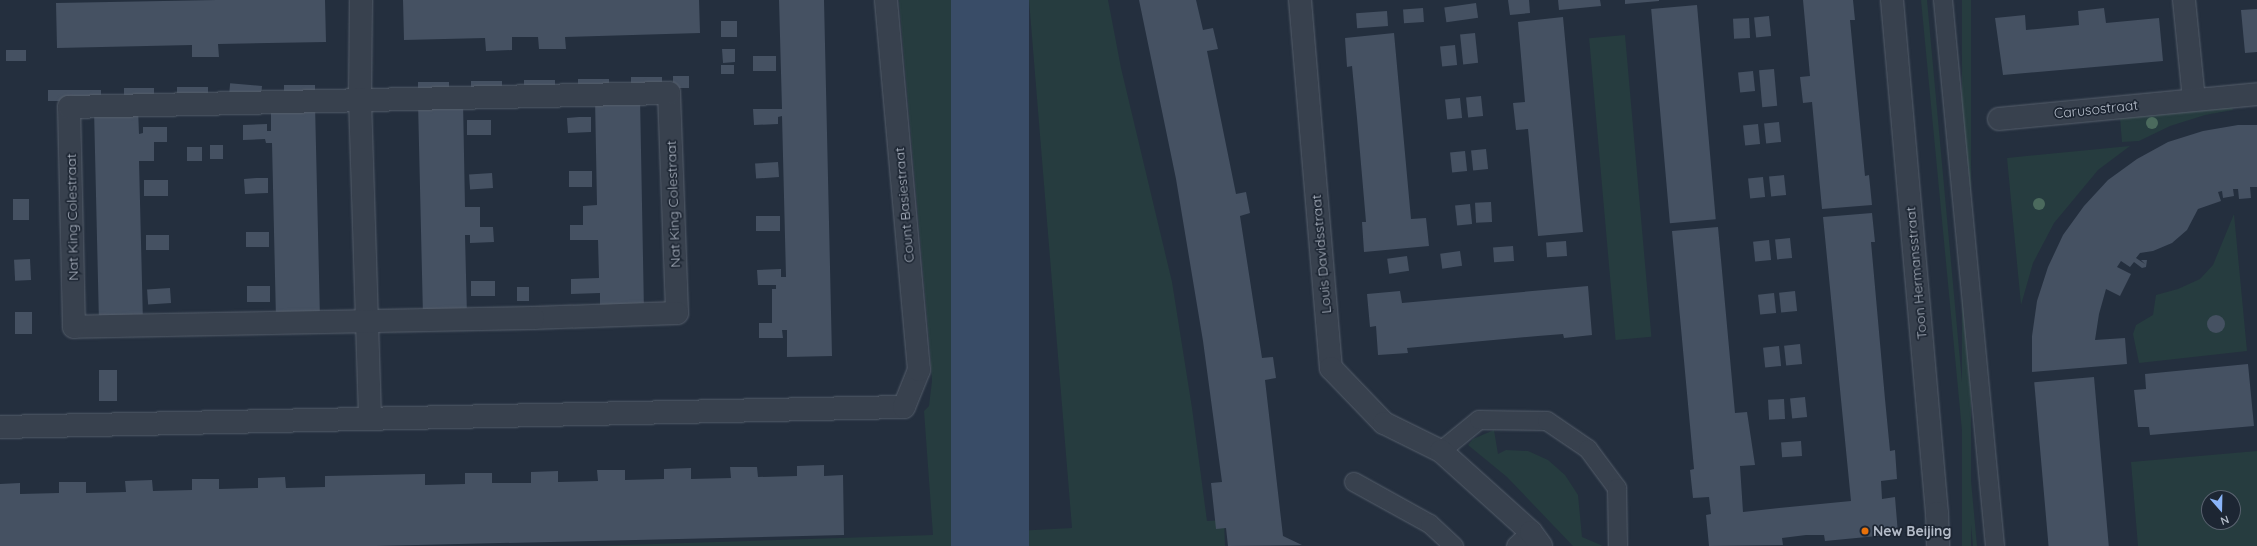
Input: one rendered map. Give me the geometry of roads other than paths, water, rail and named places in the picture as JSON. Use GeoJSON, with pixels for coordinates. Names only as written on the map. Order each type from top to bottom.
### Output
{"type":"FeatureCollection","features":[{"type":"Feature","properties":{"kind":"street"},"geometry":{"type":"LineString","coordinates":[[0,427],[370,419],[360,99],[361,0]]}},
{"type":"Feature","properties":{"kind":"street","name":"Count Basiestraat"},"geometry":{"type":"LineString","coordinates":[[370,419],[904,407],[919,370],[886,0]]}},
{"type":"Feature","properties":{"kind":"street","name":"Louis Davidsstraat"},"geometry":{"type":"LineString","coordinates":[[1300,0],[1331,368],[1384,423],[1441,451],[1529,541]]}},
{"type":"Feature","properties":{"kind":"street","name":"Toon Hermansstraat"},"geometry":{"type":"LineString","coordinates":[[1892,0],[1937,513],[1938,546]]}},
{"type":"Feature","properties":{"kind":"street"},"geometry":{"type":"LineString","coordinates":[[2184,0],[2194,100]]}},
{"type":"Feature","properties":{"kind":"street","name":"Nat King Colestraat"},"geometry":{"type":"LineString","coordinates":[[669,93],[677,313],[368,322],[74,327],[69,107],[360,99],[669,93]]}},
{"type":"Feature","properties":{"kind":"street","name":"Carusostraat"},"geometry":{"type":"LineString","coordinates":[[1999,119],[2257,94]]}},
{"type":"Feature","properties":{"kind":"lane"},"geometry":{"type":"LineString","coordinates":[[1943,0],[1995,546]]}},
{"type":"Feature","properties":{"kind":"lane"},"geometry":{"type":"LineString","coordinates":[[1441,451],[1479,420],[1547,421],[1588,449],[1618,488],[1618,546]]}},
{"type":"Feature","properties":{"kind":"lane"},"geometry":{"type":"LineString","coordinates":[[1354,482],[1430,524],[1454,546]]}},
{"type":"Feature","properties":{"kind":"water"},"geometry":{"type":"Polygon","coordinates":[[[951,0],[1029,0],[1029,546],[951,546],[951,0]]]}},
{"type":"Feature","properties":{"kind":"place","name":"New Beijing"},"geometry":{"type":"Point","coordinates":[1865,531]}}]}
